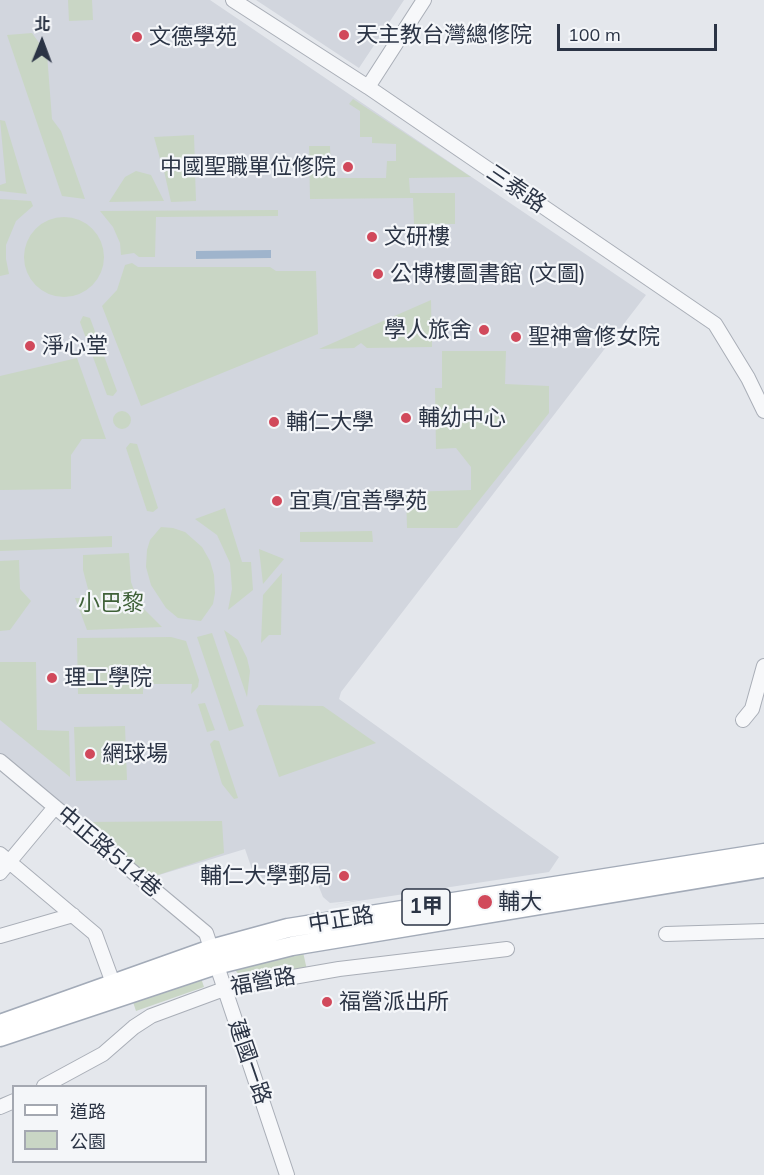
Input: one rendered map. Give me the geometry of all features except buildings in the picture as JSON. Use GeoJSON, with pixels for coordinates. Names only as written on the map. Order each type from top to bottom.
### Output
{"type":"FeatureCollection","features":[{"type":"Feature","properties":{"kind":"main road","name":"中正路"},"geometry":{"type":"LineString","coordinates":[[0,1024],[113,983],[309,934],[764,853]]}},
{"type":"Feature","properties":{"kind":"main road","name":"中正路"},"geometry":{"type":"LineString","coordinates":[[309,934],[764,868]]}},
{"type":"Feature","properties":{"kind":"main road","name":"中正路"},"geometry":{"type":"LineString","coordinates":[[0,1037],[213,957]]}},
{"type":"Feature","properties":{"kind":"street","name":"三泰路"},"geometry":{"type":"LineString","coordinates":[[233,0],[368,87],[715,324],[753,386],[764,411]]}},
{"type":"Feature","properties":{"kind":"street"},"geometry":{"type":"LineString","coordinates":[[368,87],[424,0]]}},
{"type":"Feature","properties":{"kind":"street"},"geometry":{"type":"LineString","coordinates":[[743,720],[752,709],[764,666]]}},
{"type":"Feature","properties":{"kind":"street","name":"中正路514巷"},"geometry":{"type":"LineString","coordinates":[[0,761],[206,933],[213,957]]}},
{"type":"Feature","properties":{"kind":"street"},"geometry":{"type":"LineString","coordinates":[[0,873],[5,858],[55,807]]}},
{"type":"Feature","properties":{"kind":"street"},"geometry":{"type":"LineString","coordinates":[[5,858],[95,934],[113,983]]}},
{"type":"Feature","properties":{"kind":"street"},"geometry":{"type":"LineString","coordinates":[[0,936],[73,915]]}},
{"type":"Feature","properties":{"kind":"street"},"geometry":{"type":"LineString","coordinates":[[666,934],[764,931]]}},
{"type":"Feature","properties":{"kind":"street","name":"福營路"},"geometry":{"type":"LineString","coordinates":[[46,1085],[103,1054],[134,1027],[151,1016],[224,989],[339,969],[507,949]]}},
{"type":"Feature","properties":{"kind":"street","name":"建國一路"},"geometry":{"type":"LineString","coordinates":[[213,957],[287,1175]]}},
{"type":"Feature","properties":{"kind":"shaded area","name":"輔仁大學"},"geometry":{"type":"Polygon","coordinates":[[[0,0],[210,0],[646,295],[341,692],[339,699],[559,857],[549,872],[332,905],[359,900],[330,903],[323,897],[309,862],[294,867],[295,871],[284,875],[282,871],[256,881],[245,849],[149,878],[0,753],[0,0]]]}},
{"type":"Feature","properties":{"kind":"shaded area","name":"天主教台灣總修院"},"geometry":{"type":"Polygon","coordinates":[[[256,0],[404,0],[359,68],[256,0]]]}},
{"type":"Feature","properties":{"kind":"green space"},"geometry":{"type":"Polygon","coordinates":[[[68,0],[92,0],[93,20],[69,21],[68,0]]]}},
{"type":"Feature","properties":{"kind":"green space"},"geometry":{"type":"Polygon","coordinates":[[[32,33],[47,54],[52,119],[61,131],[85,199],[62,196],[7,35],[32,33]]]}},
{"type":"Feature","properties":{"kind":"green space"},"geometry":{"type":"Polygon","coordinates":[[[353,99],[471,177],[409,178],[410,193],[455,193],[455,224],[414,224],[413,198],[310,199],[309,146],[330,146],[331,178],[386,178],[387,161],[396,161],[396,144],[372,143],[372,137],[360,137],[360,111],[349,104],[353,99]]]}},
{"type":"Feature","properties":{"kind":"green space"},"geometry":{"type":"Polygon","coordinates":[[[0,120],[5,121],[27,194],[0,191],[0,185],[6,183],[0,120]]]}},
{"type":"Feature","properties":{"kind":"green space"},"geometry":{"type":"Polygon","coordinates":[[[194,135],[195,165],[162,166],[154,137],[194,135]]]}},
{"type":"Feature","properties":{"kind":"green space"},"geometry":{"type":"Polygon","coordinates":[[[136,171],[151,175],[164,201],[109,202],[125,177],[136,171]]]}},
{"type":"Feature","properties":{"kind":"green space"},"geometry":{"type":"Polygon","coordinates":[[[164,171],[195,171],[196,201],[171,202],[164,171]]]}},
{"type":"Feature","properties":{"kind":"green space"},"geometry":{"type":"Polygon","coordinates":[[[0,199],[31,201],[33,206],[16,221],[6,245],[9,274],[0,276],[0,199]]]}},
{"type":"Feature","properties":{"kind":"green space"},"geometry":{"type":"Polygon","coordinates":[[[278,210],[278,216],[156,217],[155,257],[139,257],[134,253],[121,255],[120,243],[113,227],[100,211],[278,210]]]}},
{"type":"Feature","properties":{"kind":"green space"},"geometry":{"type":"Polygon","coordinates":[[[64,217],[79,220],[92,229],[101,242],[104,257],[101,272],[92,285],[79,294],[64,297],[49,294],[36,285],[27,272],[24,257],[27,242],[36,229],[49,220],[64,217]]]}},
{"type":"Feature","properties":{"kind":"green space"},"geometry":{"type":"Polygon","coordinates":[[[132,263],[138,267],[270,267],[276,271],[316,271],[318,334],[141,406],[102,306],[117,290],[125,265],[132,263]]]}},
{"type":"Feature","properties":{"kind":"green space"},"geometry":{"type":"Polygon","coordinates":[[[431,300],[432,347],[367,348],[361,343],[354,348],[319,349],[431,300]]]}},
{"type":"Feature","properties":{"kind":"green space"},"geometry":{"type":"Polygon","coordinates":[[[83,316],[90,318],[117,391],[113,396],[107,395],[80,322],[83,316]]]}},
{"type":"Feature","properties":{"kind":"green space"},"geometry":{"type":"Polygon","coordinates":[[[442,351],[506,351],[505,384],[549,386],[549,413],[457,528],[407,528],[406,492],[471,490],[471,467],[456,448],[436,449],[435,388],[442,388],[442,351]]]}},
{"type":"Feature","properties":{"kind":"green space"},"geometry":{"type":"Polygon","coordinates":[[[77,358],[106,439],[82,439],[71,455],[71,489],[0,490],[0,376],[77,358]]]}},
{"type":"Feature","properties":{"kind":"green space"},"geometry":{"type":"Polygon","coordinates":[[[122,411],[128,414],[131,420],[128,426],[122,429],[116,426],[113,420],[116,414],[122,411]]]}},
{"type":"Feature","properties":{"kind":"green space"},"geometry":{"type":"Polygon","coordinates":[[[130,443],[137,444],[158,508],[153,512],[147,511],[126,448],[130,443]]]}},
{"type":"Feature","properties":{"kind":"green space"},"geometry":{"type":"Polygon","coordinates":[[[225,508],[242,562],[251,562],[253,590],[228,610],[232,589],[230,563],[217,535],[195,519],[225,508]]]}},
{"type":"Feature","properties":{"kind":"green space"},"geometry":{"type":"Polygon","coordinates":[[[161,527],[185,532],[202,547],[210,561],[215,593],[213,604],[201,621],[178,618],[166,608],[151,585],[146,567],[147,550],[150,540],[161,527]]]}},
{"type":"Feature","properties":{"kind":"green space"},"geometry":{"type":"Polygon","coordinates":[[[372,531],[373,542],[300,542],[300,532],[372,531]]]}},
{"type":"Feature","properties":{"kind":"green space"},"geometry":{"type":"Polygon","coordinates":[[[112,536],[112,547],[0,551],[0,540],[112,536]]]}},
{"type":"Feature","properties":{"kind":"green space"},"geometry":{"type":"Polygon","coordinates":[[[259,549],[284,559],[263,584],[259,549]]]}},
{"type":"Feature","properties":{"kind":"green space","name":"小巴黎"},"geometry":{"type":"Polygon","coordinates":[[[129,553],[131,582],[139,604],[162,627],[87,630],[75,598],[83,598],[88,589],[83,570],[83,555],[129,553]]]}},
{"type":"Feature","properties":{"kind":"green space"},"geometry":{"type":"Polygon","coordinates":[[[19,560],[20,589],[31,601],[10,630],[0,631],[0,561],[19,560]]]}},
{"type":"Feature","properties":{"kind":"green space"},"geometry":{"type":"Polygon","coordinates":[[[282,573],[281,635],[269,635],[261,643],[263,595],[282,573]]]}},
{"type":"Feature","properties":{"kind":"green space"},"geometry":{"type":"Polygon","coordinates":[[[224,630],[238,640],[247,658],[250,671],[247,697],[224,630]]]}},
{"type":"Feature","properties":{"kind":"green space"},"geometry":{"type":"Polygon","coordinates":[[[212,633],[244,726],[229,731],[197,637],[212,633]]]}},
{"type":"Feature","properties":{"kind":"green space"},"geometry":{"type":"Polygon","coordinates":[[[171,637],[186,641],[199,680],[198,687],[191,694],[192,684],[143,684],[143,694],[78,694],[77,638],[171,637]]]}},
{"type":"Feature","properties":{"kind":"green space"},"geometry":{"type":"Polygon","coordinates":[[[0,662],[36,662],[37,730],[69,731],[70,777],[0,720],[0,662]]]}},
{"type":"Feature","properties":{"kind":"green space"},"geometry":{"type":"Polygon","coordinates":[[[205,703],[215,730],[207,732],[198,704],[205,703]]]}},
{"type":"Feature","properties":{"kind":"green space"},"geometry":{"type":"Polygon","coordinates":[[[259,705],[323,706],[376,743],[279,777],[256,710],[259,705]]]}},
{"type":"Feature","properties":{"kind":"green space"},"geometry":{"type":"Polygon","coordinates":[[[125,726],[127,780],[76,781],[74,727],[125,726]]]}},
{"type":"Feature","properties":{"kind":"green space"},"geometry":{"type":"Polygon","coordinates":[[[214,740],[219,741],[238,798],[234,799],[222,784],[210,744],[214,740]]]}},
{"type":"Feature","properties":{"kind":"green space"},"geometry":{"type":"Polygon","coordinates":[[[222,821],[224,853],[149,878],[83,822],[222,821]]]}},
{"type":"Feature","properties":{"kind":"green space"},"geometry":{"type":"Polygon","coordinates":[[[303,952],[307,970],[242,979],[233,967],[303,952]]]}},
{"type":"Feature","properties":{"kind":"green space"},"geometry":{"type":"Polygon","coordinates":[[[201,978],[204,987],[136,1011],[133,1002],[201,978]]]}},
{"type":"Feature","properties":{"kind":"water"},"geometry":{"type":"Polygon","coordinates":[[[271,250],[271,258],[196,259],[196,251],[271,250]]]}},
{"type":"Feature","properties":{"kind":"place","name":"天主教台灣總修院"},"geometry":{"type":"Point","coordinates":[344,35]}},
{"type":"Feature","properties":{"kind":"place","name":"文德學苑"},"geometry":{"type":"Point","coordinates":[137,37]}},
{"type":"Feature","properties":{"kind":"place","name":"中國聖職單位修院"},"geometry":{"type":"Point","coordinates":[348,167]}},
{"type":"Feature","properties":{"kind":"place","name":"文研樓"},"geometry":{"type":"Point","coordinates":[372,237]}},
{"type":"Feature","properties":{"kind":"place","name":"公博樓圖書館 (文圖)"},"geometry":{"type":"Point","coordinates":[378,274]}},
{"type":"Feature","properties":{"kind":"place","name":"學人旅舍"},"geometry":{"type":"Point","coordinates":[484,330]}},
{"type":"Feature","properties":{"kind":"place","name":"聖神會修女院"},"geometry":{"type":"Point","coordinates":[516,337]}},
{"type":"Feature","properties":{"kind":"place","name":"淨心堂"},"geometry":{"type":"Point","coordinates":[30,346]}},
{"type":"Feature","properties":{"kind":"place","name":"輔幼中心"},"geometry":{"type":"Point","coordinates":[406,418]}},
{"type":"Feature","properties":{"kind":"place","name":"輔仁大學"},"geometry":{"type":"Point","coordinates":[274,422]}},
{"type":"Feature","properties":{"kind":"place","name":"宜真/宜善學苑"},"geometry":{"type":"Point","coordinates":[277,501]}},
{"type":"Feature","properties":{"kind":"place","name":"理工學院"},"geometry":{"type":"Point","coordinates":[52,678]}},
{"type":"Feature","properties":{"kind":"place","name":"網球場"},"geometry":{"type":"Point","coordinates":[90,754]}},
{"type":"Feature","properties":{"kind":"place","name":"輔仁大學郵局"},"geometry":{"type":"Point","coordinates":[344,876]}},
{"type":"Feature","properties":{"kind":"place","name":"輔大"},"geometry":{"type":"Point","coordinates":[485,902]}},
{"type":"Feature","properties":{"kind":"place","name":"福營派出所"},"geometry":{"type":"Point","coordinates":[327,1002]}}]}
